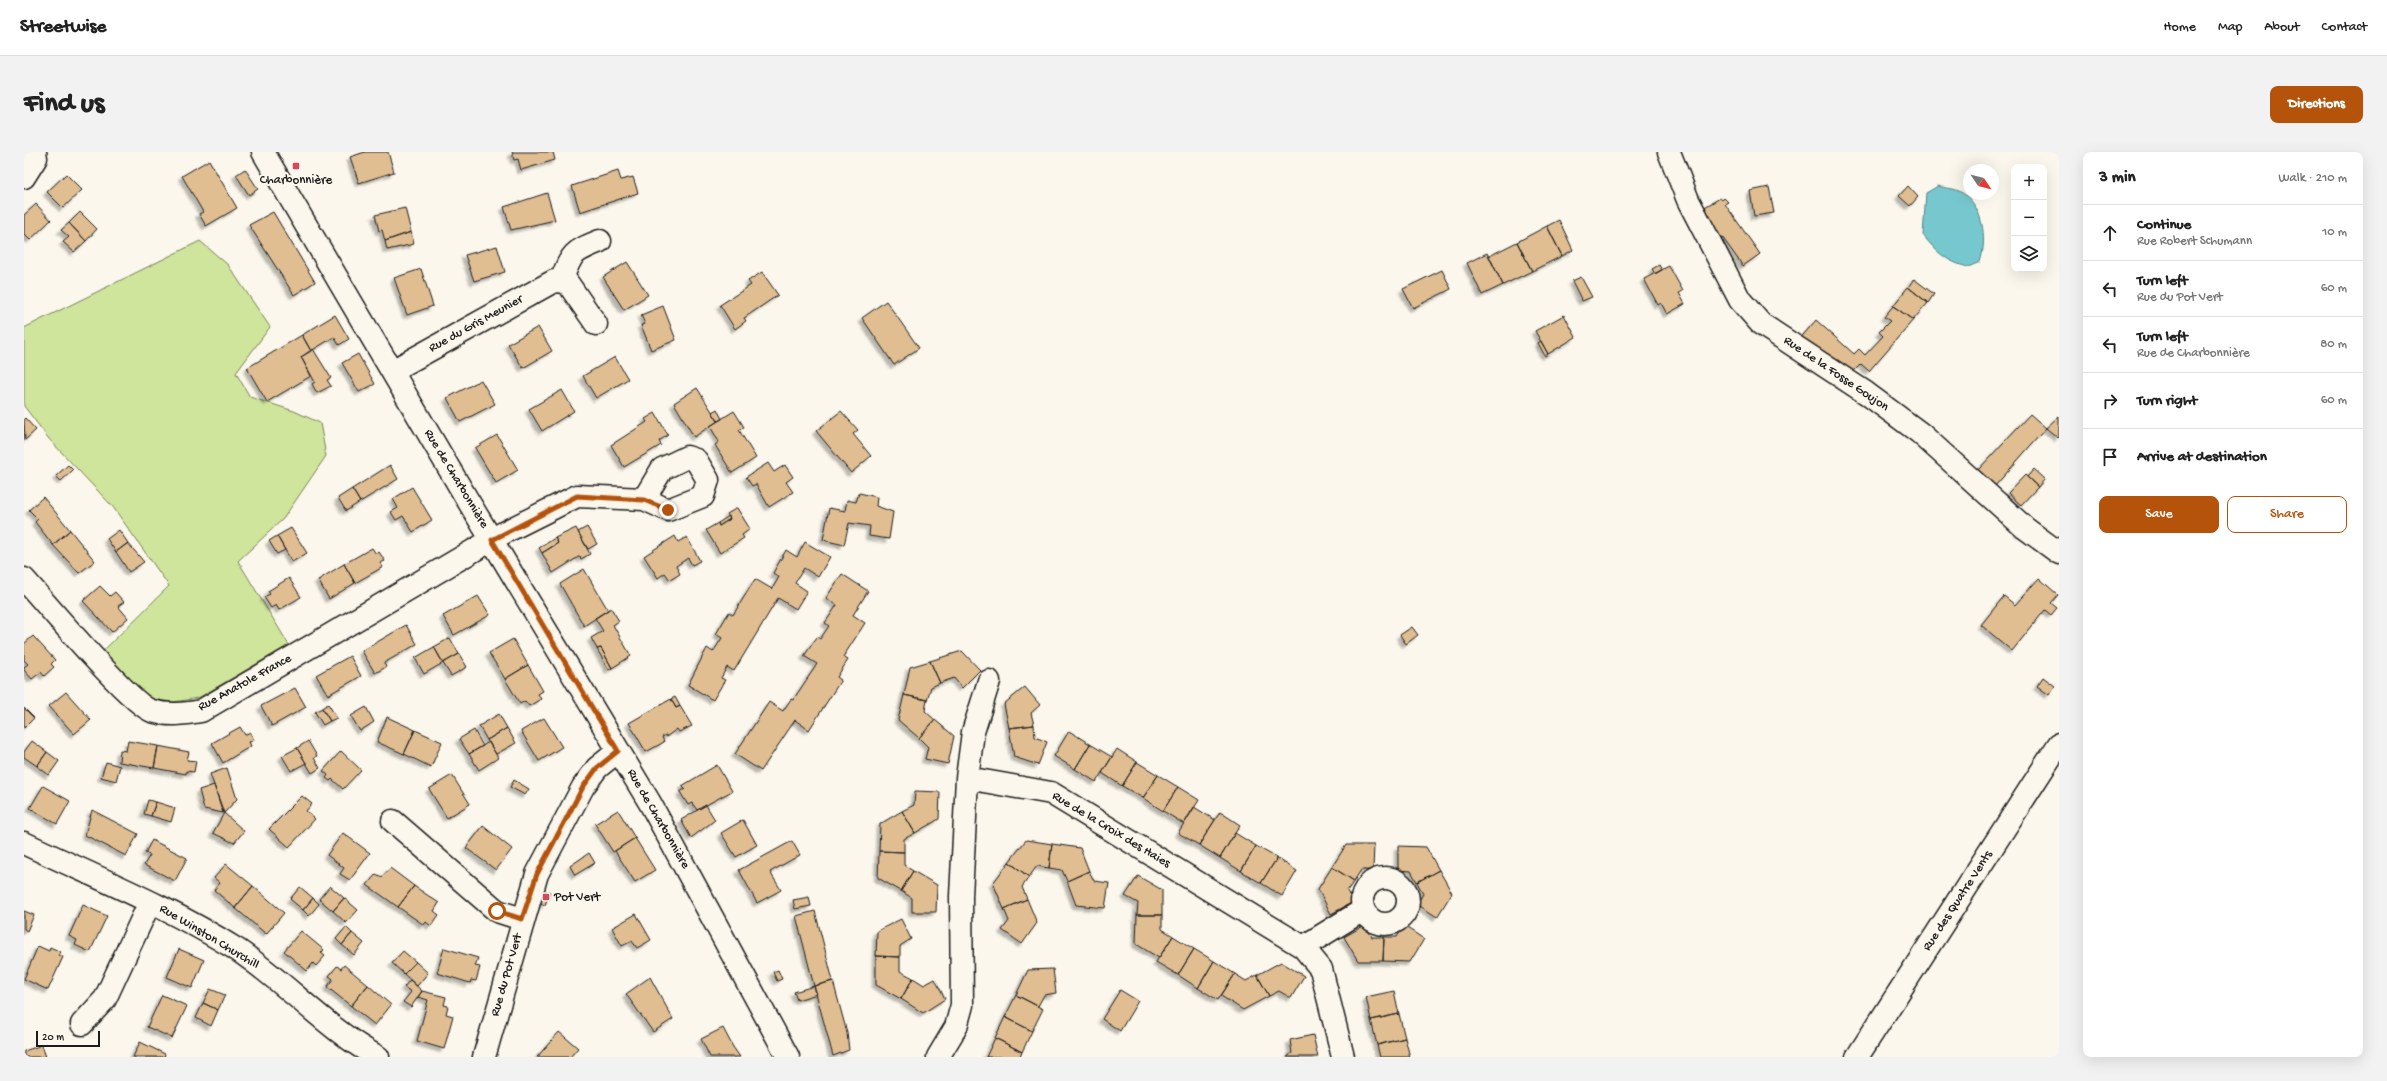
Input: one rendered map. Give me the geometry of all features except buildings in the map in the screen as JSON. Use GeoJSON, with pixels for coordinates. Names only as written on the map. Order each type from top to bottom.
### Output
{"type":"FeatureCollection","features":[{"type":"Feature","properties":{"kind":"street"},"geometry":{"type":"LineString","coordinates":[[24,177],[36,158],[35,152]]}},
{"type":"Feature","properties":{"kind":"street","name":"Rue de Charbonnière"},"geometry":{"type":"LineString","coordinates":[[263,152],[492,540],[654,810],[788,1057]]}},
{"type":"Feature","properties":{"kind":"street","name":"Rue de la Fosse Goujon"},"geometry":{"type":"LineString","coordinates":[[1668,152],[1688,200],[1740,300],[1761,324],[1866,393],[1920,433],[2025,528],[2059,553]]}},
{"type":"Feature","properties":{"kind":"street"},"geometry":{"type":"LineString","coordinates":[[596,324],[567,282],[561,281],[570,259],[578,250],[600,241]]}},
{"type":"Feature","properties":{"kind":"street","name":"Rue du Gris Meunier"},"geometry":{"type":"LineString","coordinates":[[392,371],[554,280],[561,281]]}},
{"type":"Feature","properties":{"kind":"street","name":"Rue Anatole France"},"geometry":{"type":"LineString","coordinates":[[24,579],[125,690],[150,711],[177,715],[200,711],[492,540],[577,496],[644,500]]}},
{"type":"Feature","properties":{"kind":"street"},"geometry":{"type":"LineString","coordinates":[[938,1057],[956,1027],[962,1005],[961,896],[968,778],[974,732],[989,681]]}},
{"type":"Feature","properties":{"kind":"street","name":"Rue des Quatre Vents"},"geometry":{"type":"LineString","coordinates":[[1857,1057],[2059,744]]}},
{"type":"Feature","properties":{"kind":"street","name":"Rue du Pot Vert"},"geometry":{"type":"LineString","coordinates":[[484,1057],[522,919],[537,874],[583,787],[597,768],[618,751]]}},
{"type":"Feature","properties":{"kind":"street","name":"Rue de la Croix des Haies"},"geometry":{"type":"LineString","coordinates":[[968,778],[1051,793],[1303,947],[1321,969],[1343,1057]]}},
{"type":"Feature","properties":{"kind":"street"},"geometry":{"type":"LineString","coordinates":[[393,821],[497,911],[522,919]]}},
{"type":"Feature","properties":{"kind":"street","name":"Rue Winston Churchill"},"geometry":{"type":"LineString","coordinates":[[24,844],[177,915],[261,967],[338,1030],[378,1057]]}},
{"type":"Feature","properties":{"kind":"street"},"geometry":{"type":"LineString","coordinates":[[82,1024],[105,999],[150,902]]}},
{"type":"Feature","properties":{"kind":"street"},"geometry":{"type":"LineString","coordinates":[[1303,947],[1363,910]]}},
{"type":"Feature","properties":{"kind":"green space"},"geometry":{"type":"Polygon","coordinates":[[[200,241],[228,265],[270,327],[236,373],[250,397],[294,411],[320,423],[326,456],[283,519],[238,561],[289,645],[198,698],[173,702],[147,699],[102,652],[169,586],[113,507],[49,439],[24,406],[24,328],[200,241]]]}},
{"type":"Feature","properties":{"kind":"water"},"geometry":{"type":"Polygon","coordinates":[[[1938,186],[1954,189],[1963,194],[1963,200],[1970,200],[1974,204],[1982,222],[1983,243],[1980,262],[1968,267],[1954,262],[1942,256],[1923,235],[1926,193],[1938,186]]]}},
{"type":"Feature","properties":{"kind":"place","name":"Charbonnière"},"geometry":{"type":"Point","coordinates":[296,166]}},
{"type":"Feature","properties":{"kind":"place","name":"Pot Vert"},"geometry":{"type":"Point","coordinates":[546,897]}},
{"type":"Feature","properties":{"kind":"route"},"geometry":{"type":"LineString","coordinates":[[497,911],[522,919],[537,874],[583,787],[597,768],[618,751],[592,705],[492,540],[577,496],[644,500],[668,510]]}}]}
